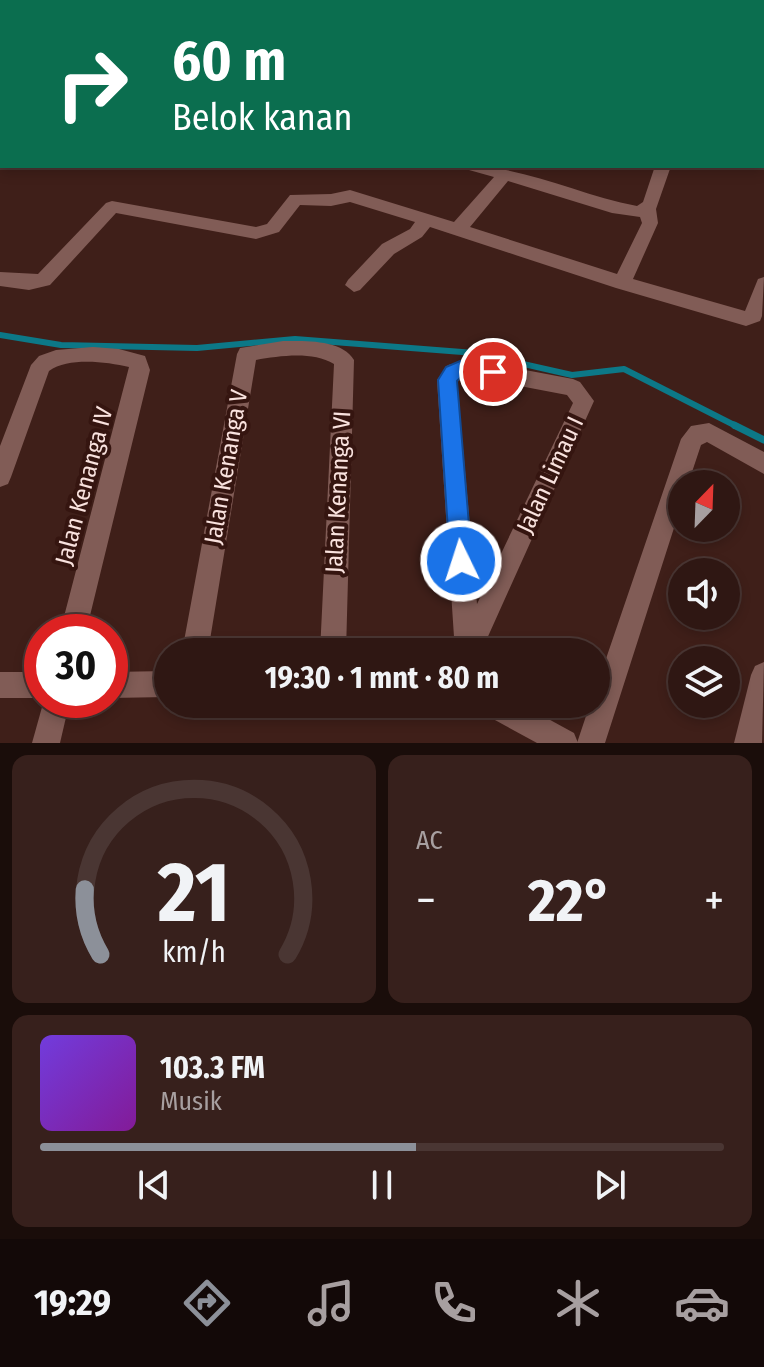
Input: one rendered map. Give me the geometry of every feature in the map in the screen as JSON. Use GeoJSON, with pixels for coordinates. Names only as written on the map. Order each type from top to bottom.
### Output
{"type":"FeatureCollection","features":[{"type":"Feature","properties":{"kind":"street"},"geometry":{"type":"LineString","coordinates":[[484,168],[612,207],[639,212],[647,208]]}},
{"type":"Feature","properties":{"kind":"street"},"geometry":{"type":"LineString","coordinates":[[622,283],[650,223],[647,208],[662,168]]}},
{"type":"Feature","properties":{"kind":"street"},"geometry":{"type":"LineString","coordinates":[[458,229],[506,173]]}},
{"type":"Feature","properties":{"kind":"street"},"geometry":{"type":"LineString","coordinates":[[0,279],[29,283],[44,280],[112,207],[256,233],[269,231],[296,199],[331,200],[350,196],[622,283],[746,319],[753,316],[764,284]]}},
{"type":"Feature","properties":{"kind":"street"},"geometry":{"type":"LineString","coordinates":[[354,285],[388,249],[416,233],[427,219]]}},
{"type":"Feature","properties":{"kind":"street","name":"Jalan Kenanga V"},"geometry":{"type":"LineString","coordinates":[[197,638],[247,354],[319,349]]}},
{"type":"Feature","properties":{"kind":"street","name":"Jalan Kenanga VI"},"geometry":{"type":"LineString","coordinates":[[319,349],[336,353],[344,360],[334,638]]}},
{"type":"Feature","properties":{"kind":"street","name":"Jalan Kenanga IV"},"geometry":{"type":"LineString","coordinates":[[0,477],[35,375],[43,363],[57,357],[73,356],[129,357],[138,362],[140,370],[78,614]]}},
{"type":"Feature","properties":{"kind":"street","name":"Jalan Limau I"},"geometry":{"type":"LineString","coordinates":[[460,368],[472,368],[573,388],[584,401],[468,651],[447,380],[452,372],[460,368]]}},
{"type":"Feature","properties":{"kind":"street"},"geometry":{"type":"LineString","coordinates":[[591,743],[692,439],[699,433],[709,432],[764,464]]}},
{"type":"Feature","properties":{"kind":"street"},"geometry":{"type":"LineString","coordinates":[[748,743],[764,675]]}},
{"type":"Feature","properties":{"kind":"street"},"geometry":{"type":"LineString","coordinates":[[128,685],[154,684]]}},
{"type":"Feature","properties":{"kind":"street"},"geometry":{"type":"LineString","coordinates":[[0,685],[24,685]]}},
{"type":"Feature","properties":{"kind":"street"},"geometry":{"type":"LineString","coordinates":[[46,743],[52,718]]}},
{"type":"Feature","properties":{"kind":"street"},"geometry":{"type":"LineString","coordinates":[[513,718],[537,736],[564,743]]}},
{"type":"Feature","properties":{"kind":"waterway"},"geometry":{"type":"LineString","coordinates":[[0,335],[61,345],[197,348],[295,339],[475,353],[572,375],[624,369],[738,427]]}},
{"type":"Feature","properties":{"kind":"waterway"},"geometry":{"type":"LineString","coordinates":[[734,425],[738,427]]}},
{"type":"Feature","properties":{"kind":"waterway"},"geometry":{"type":"LineString","coordinates":[[738,427],[764,440]]}},
{"type":"Feature","properties":{"kind":"route"},"geometry":{"type":"LineString","coordinates":[[461,561],[447,380],[452,372],[460,368],[493,372]]}}]}
